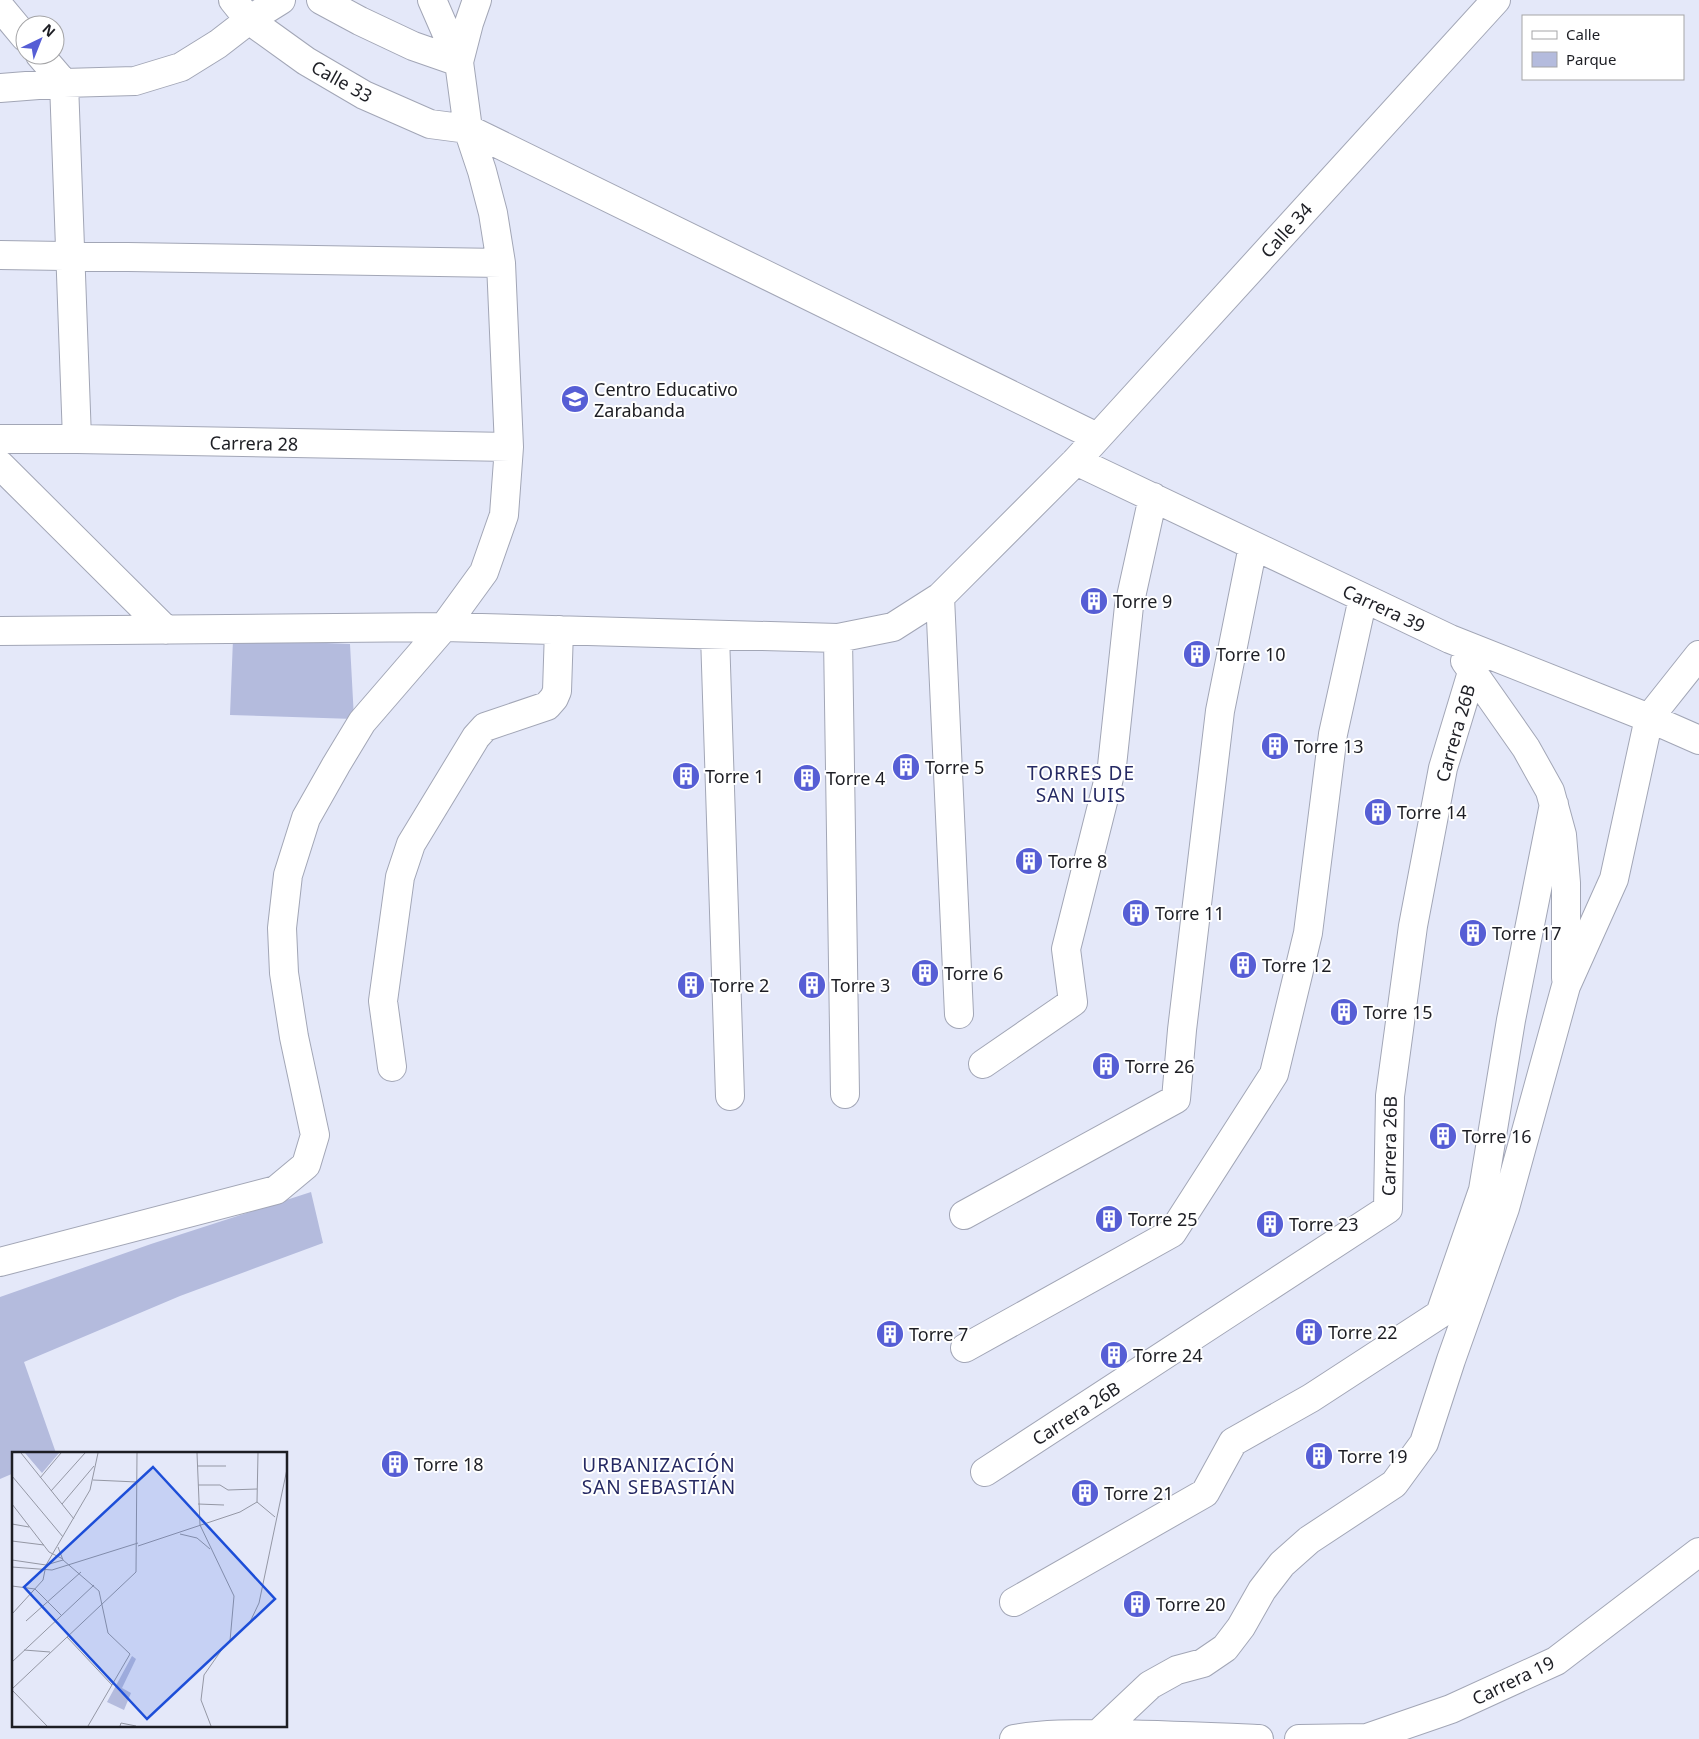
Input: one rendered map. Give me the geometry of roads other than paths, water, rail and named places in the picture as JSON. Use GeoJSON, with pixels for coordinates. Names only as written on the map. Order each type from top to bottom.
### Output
{"type":"FeatureCollection","features":[{"type":"Feature","properties":{"kind":"street"},"geometry":{"type":"LineString","coordinates":[[0,88],[64,83],[135,81],[181,67],[218,44],[241,10],[281,0]]}},
{"type":"Feature","properties":{"kind":"street"},"geometry":{"type":"LineString","coordinates":[[321,0],[360,21],[414,46],[459,62]]}},
{"type":"Feature","properties":{"kind":"street"},"geometry":{"type":"LineString","coordinates":[[0,1262],[276,1190],[306,1166],[315,1135],[294,1036],[284,973],[282,928],[288,875],[306,818],[362,722],[444,627],[484,572],[504,515],[509,447],[501,263],[493,213],[468,129],[459,62],[432,0]]}},
{"type":"Feature","properties":{"kind":"street"},"geometry":{"type":"LineString","coordinates":[[459,62],[468,23],[477,0]]}},
{"type":"Feature","properties":{"kind":"street","name":"Calle 34"},"geometry":{"type":"LineString","coordinates":[[0,631],[444,627],[838,638],[893,627],[940,597],[1076,461],[1496,0]]}},
{"type":"Feature","properties":{"kind":"street"},"geometry":{"type":"LineString","coordinates":[[0,7],[15,25]]}},
{"type":"Feature","properties":{"kind":"street","name":"Calle 33"},"geometry":{"type":"LineString","coordinates":[[241,10],[306,61],[364,95],[430,124],[468,129],[1097,437]]}},
{"type":"Feature","properties":{"kind":"street"},"geometry":{"type":"LineString","coordinates":[[49,65],[64,83],[77,439]]}},
{"type":"Feature","properties":{"kind":"street"},"geometry":{"type":"LineString","coordinates":[[0,255],[501,263]]}},
{"type":"Feature","properties":{"kind":"street","name":"Carrera 28"},"geometry":{"type":"LineString","coordinates":[[0,440],[77,439],[509,447]]}},
{"type":"Feature","properties":{"kind":"street","name":"Carrera 39"},"geometry":{"type":"LineString","coordinates":[[1076,461],[1450,639],[1649,718],[1699,740]]}},
{"type":"Feature","properties":{"kind":"street"},"geometry":{"type":"LineString","coordinates":[[0,465],[166,630]]}},
{"type":"Feature","properties":{"kind":"street"},"geometry":{"type":"LineString","coordinates":[[983,1064],[1073,1002],[1066,949],[1112,766],[1129,606],[1153,497]]}},
{"type":"Feature","properties":{"kind":"street"},"geometry":{"type":"LineString","coordinates":[[964,1215],[1176,1099],[1182,1030],[1220,711],[1253,546]]}},
{"type":"Feature","properties":{"kind":"street"},"geometry":{"type":"LineString","coordinates":[[940,597],[959,1014]]}},
{"type":"Feature","properties":{"kind":"street"},"geometry":{"type":"LineString","coordinates":[[965,1348],[1172,1233],[1274,1074],[1308,933],[1333,734],[1363,598]]}},
{"type":"Feature","properties":{"kind":"street"},"geometry":{"type":"LineString","coordinates":[[392,1067],[383,1001],[400,877],[411,844],[476,737],[485,727],[547,706],[554,698],[558,691],[559,630]]}},
{"type":"Feature","properties":{"kind":"street"},"geometry":{"type":"LineString","coordinates":[[715,635],[730,1096]]}},
{"type":"Feature","properties":{"kind":"street"},"geometry":{"type":"LineString","coordinates":[[838,638],[844,1094]]}},
{"type":"Feature","properties":{"kind":"street"},"geometry":{"type":"LineString","coordinates":[[1450,639],[1526,748],[1550,792],[1562,835],[1566,883],[1566,986]]}},
{"type":"Feature","properties":{"kind":"street"},"geometry":{"type":"LineString","coordinates":[[1098,1734],[1150,1684],[1177,1670],[1203,1663],[1225,1648],[1241,1627],[1262,1590],[1282,1564],[1308,1540],[1394,1484],[1424,1443],[1451,1360],[1505,1208],[1566,986],[1614,879],[1649,718],[1699,655]]}},
{"type":"Feature","properties":{"kind":"street","name":"Carrera 26B"},"geometry":{"type":"LineString","coordinates":[[985,1472],[1388,1209],[1390,1096],[1413,926],[1443,768],[1472,672]]}},
{"type":"Feature","properties":{"kind":"street"},"geometry":{"type":"LineString","coordinates":[[1014,1602],[1205,1493],[1233,1442],[1311,1398],[1440,1314],[1482,1190],[1511,1020],[1554,804]]}},
{"type":"Feature","properties":{"kind":"street","name":"Carrera 19"},"geometry":{"type":"LineString","coordinates":[[1299,1739],[1367,1738],[1451,1709],[1556,1661],[1699,1552]]}},
{"type":"Feature","properties":{"kind":"street"},"geometry":{"type":"LineString","coordinates":[[1014,1739],[1038,1735],[1098,1734],[1258,1739]]}},
{"type":"Feature","properties":{"kind":"place","name":"Centro Educativo Zarabanda"},"geometry":{"type":"Point","coordinates":[575,399]}},
{"type":"Feature","properties":{"kind":"place","name":"Torre 9"},"geometry":{"type":"Point","coordinates":[1094,601]}},
{"type":"Feature","properties":{"kind":"place","name":"Torre 10"},"geometry":{"type":"Point","coordinates":[1197,654]}},
{"type":"Feature","properties":{"kind":"place","name":"Torre 13"},"geometry":{"type":"Point","coordinates":[1275,746]}},
{"type":"Feature","properties":{"kind":"place","name":"Torre 5"},"geometry":{"type":"Point","coordinates":[906,767]}},
{"type":"Feature","properties":{"kind":"place","name":"Torre 1"},"geometry":{"type":"Point","coordinates":[686,776]}},
{"type":"Feature","properties":{"kind":"place","name":"Torre 4"},"geometry":{"type":"Point","coordinates":[807,778]}},
{"type":"Feature","properties":{"kind":"place","name":"Torre 14"},"geometry":{"type":"Point","coordinates":[1378,812]}},
{"type":"Feature","properties":{"kind":"place","name":"Torre 8"},"geometry":{"type":"Point","coordinates":[1029,861]}},
{"type":"Feature","properties":{"kind":"place","name":"Torre 11"},"geometry":{"type":"Point","coordinates":[1136,913]}},
{"type":"Feature","properties":{"kind":"place","name":"Torre 17"},"geometry":{"type":"Point","coordinates":[1473,933]}},
{"type":"Feature","properties":{"kind":"place","name":"Torre 12"},"geometry":{"type":"Point","coordinates":[1243,965]}},
{"type":"Feature","properties":{"kind":"place","name":"Torre 6"},"geometry":{"type":"Point","coordinates":[925,973]}},
{"type":"Feature","properties":{"kind":"place","name":"Torre 2"},"geometry":{"type":"Point","coordinates":[691,985]}},
{"type":"Feature","properties":{"kind":"place","name":"Torre 3"},"geometry":{"type":"Point","coordinates":[812,985]}},
{"type":"Feature","properties":{"kind":"place","name":"Torre 15"},"geometry":{"type":"Point","coordinates":[1344,1012]}},
{"type":"Feature","properties":{"kind":"place","name":"Torre 26"},"geometry":{"type":"Point","coordinates":[1106,1066]}},
{"type":"Feature","properties":{"kind":"place","name":"Torre 16"},"geometry":{"type":"Point","coordinates":[1443,1136]}},
{"type":"Feature","properties":{"kind":"place","name":"Torre 25"},"geometry":{"type":"Point","coordinates":[1109,1219]}},
{"type":"Feature","properties":{"kind":"place","name":"Torre 23"},"geometry":{"type":"Point","coordinates":[1270,1224]}},
{"type":"Feature","properties":{"kind":"place","name":"Torre 22"},"geometry":{"type":"Point","coordinates":[1309,1332]}},
{"type":"Feature","properties":{"kind":"place","name":"Torre 7"},"geometry":{"type":"Point","coordinates":[890,1334]}},
{"type":"Feature","properties":{"kind":"place","name":"Torre 24"},"geometry":{"type":"Point","coordinates":[1114,1355]}},
{"type":"Feature","properties":{"kind":"place","name":"Torre 19"},"geometry":{"type":"Point","coordinates":[1319,1456]}},
{"type":"Feature","properties":{"kind":"place","name":"Torre 18"},"geometry":{"type":"Point","coordinates":[395,1464]}},
{"type":"Feature","properties":{"kind":"place","name":"Torre 21"},"geometry":{"type":"Point","coordinates":[1085,1493]}},
{"type":"Feature","properties":{"kind":"place","name":"Torre 20"},"geometry":{"type":"Point","coordinates":[1137,1604]}},
{"type":"Feature","properties":{"kind":"district","name":"TORRES DE SAN LUIS"},"geometry":{"type":"Point","coordinates":[1081,784]}},
{"type":"Feature","properties":{"kind":"district","name":"URBANIZACIÓN SAN SEBASTIÁN"},"geometry":{"type":"Point","coordinates":[659,1476]}}]}
